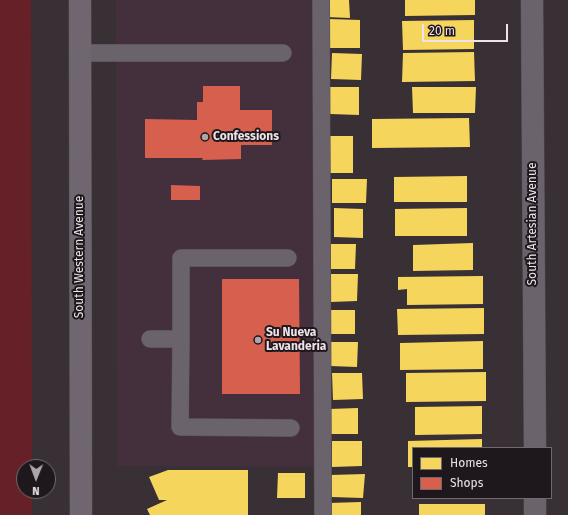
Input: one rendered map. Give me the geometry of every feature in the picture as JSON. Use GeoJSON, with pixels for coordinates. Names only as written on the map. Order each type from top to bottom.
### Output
{"type":"FeatureCollection","features":[{"type":"Feature","properties":{"kind":"main road","name":"South Western Avenue"},"geometry":{"type":"LineString","coordinates":[[80,0],[81,515]]}},
{"type":"Feature","properties":{"kind":"street","name":"South Artesian Avenue"},"geometry":{"type":"LineString","coordinates":[[532,0],[535,447]]}},
{"type":"Feature","properties":{"kind":"street"},"geometry":{"type":"LineString","coordinates":[[535,499],[535,515]]}},
{"type":"Feature","properties":{"kind":"lane"},"geometry":{"type":"LineString","coordinates":[[321,0],[323,515]]}},
{"type":"Feature","properties":{"kind":"lane"},"geometry":{"type":"LineString","coordinates":[[80,52],[283,53]]}},
{"type":"Feature","properties":{"kind":"lane"},"geometry":{"type":"LineString","coordinates":[[288,258],[181,258],[180,427],[291,428]]}},
{"type":"Feature","properties":{"kind":"lane"},"geometry":{"type":"LineString","coordinates":[[150,339],[180,339]]}},
{"type":"Feature","properties":{"kind":"shaded area"},"geometry":{"type":"Polygon","coordinates":[[[0,0],[31,0],[32,459],[16,459],[16,499],[32,499],[32,515],[0,515],[0,0]]]}},
{"type":"Feature","properties":{"kind":"shaded area"},"geometry":{"type":"Polygon","coordinates":[[[116,0],[321,0],[323,467],[117,466],[116,0]]]}},
{"type":"Feature","properties":{"kind":"building: Homes"},"geometry":{"type":"Polygon","coordinates":[[[326,0],[349,0],[350,18],[326,17],[326,0]]]}},
{"type":"Feature","properties":{"kind":"building: Homes"},"geometry":{"type":"Polygon","coordinates":[[[405,0],[475,0],[475,15],[405,16],[405,0]]]}},
{"type":"Feature","properties":{"kind":"building: Homes"},"geometry":{"type":"Polygon","coordinates":[[[329,19],[360,20],[360,48],[329,48],[329,19]]]}},
{"type":"Feature","properties":{"kind":"building: Homes"},"geometry":{"type":"Polygon","coordinates":[[[474,20],[474,49],[403,50],[402,21],[474,20]]]}},
{"type":"Feature","properties":{"kind":"building: Homes"},"geometry":{"type":"Polygon","coordinates":[[[474,52],[475,81],[402,82],[403,53],[474,52]]]}},
{"type":"Feature","properties":{"kind":"building: Homes"},"geometry":{"type":"Polygon","coordinates":[[[332,53],[362,54],[361,80],[331,79],[332,53]]]}},
{"type":"Feature","properties":{"kind":"building: Homes"},"geometry":{"type":"Polygon","coordinates":[[[330,87],[359,87],[359,115],[330,114],[330,87]]]}},
{"type":"Feature","properties":{"kind":"building: Homes"},"geometry":{"type":"Polygon","coordinates":[[[412,87],[476,87],[475,113],[413,113],[412,87]]]}},
{"type":"Feature","properties":{"kind":"building: Homes"},"geometry":{"type":"Polygon","coordinates":[[[469,118],[470,147],[372,148],[372,119],[469,118]]]}},
{"type":"Feature","properties":{"kind":"building: Homes"},"geometry":{"type":"Polygon","coordinates":[[[328,136],[353,136],[353,173],[328,173],[328,136]]]}},
{"type":"Feature","properties":{"kind":"building: Homes"},"geometry":{"type":"Polygon","coordinates":[[[467,176],[467,202],[394,202],[394,177],[467,176]]]}},
{"type":"Feature","properties":{"kind":"building: Homes"},"geometry":{"type":"Polygon","coordinates":[[[332,179],[367,179],[366,203],[332,203],[332,179]]]}},
{"type":"Feature","properties":{"kind":"building: Homes"},"geometry":{"type":"Polygon","coordinates":[[[334,208],[363,209],[363,238],[334,237],[334,208]]]}},
{"type":"Feature","properties":{"kind":"building: Homes"},"geometry":{"type":"Polygon","coordinates":[[[467,208],[467,236],[395,236],[395,209],[467,208]]]}},
{"type":"Feature","properties":{"kind":"building: Homes"},"geometry":{"type":"Polygon","coordinates":[[[473,243],[473,270],[413,271],[413,245],[473,243]]]}},
{"type":"Feature","properties":{"kind":"building: Homes"},"geometry":{"type":"Polygon","coordinates":[[[329,244],[356,244],[355,269],[328,269],[329,244]]]}},
{"type":"Feature","properties":{"kind":"building: Homes"},"geometry":{"type":"Polygon","coordinates":[[[331,274],[358,274],[357,301],[331,302],[331,274]]]}},
{"type":"Feature","properties":{"kind":"building: Homes"},"geometry":{"type":"Polygon","coordinates":[[[483,276],[483,304],[407,305],[407,289],[398,290],[398,277],[483,276]]]}},
{"type":"Feature","properties":{"kind":"building: Homes"},"geometry":{"type":"Polygon","coordinates":[[[484,308],[484,334],[398,335],[397,309],[484,308]]]}},
{"type":"Feature","properties":{"kind":"building: Homes"},"geometry":{"type":"Polygon","coordinates":[[[328,310],[355,310],[355,334],[328,334],[328,310]]]}},
{"type":"Feature","properties":{"kind":"building: Homes"},"geometry":{"type":"Polygon","coordinates":[[[483,341],[483,369],[400,370],[400,343],[483,341]]]}},
{"type":"Feature","properties":{"kind":"building: Homes"},"geometry":{"type":"Polygon","coordinates":[[[331,342],[358,342],[357,367],[330,366],[331,342]]]}},
{"type":"Feature","properties":{"kind":"building: Homes"},"geometry":{"type":"Polygon","coordinates":[[[486,372],[486,401],[406,402],[406,373],[486,372]]]}},
{"type":"Feature","properties":{"kind":"building: Homes"},"geometry":{"type":"Polygon","coordinates":[[[332,373],[362,373],[363,399],[333,400],[332,373]]]}},
{"type":"Feature","properties":{"kind":"building: Homes"},"geometry":{"type":"Polygon","coordinates":[[[482,406],[482,434],[415,435],[415,407],[482,406]]]}},
{"type":"Feature","properties":{"kind":"building: Homes"},"geometry":{"type":"Polygon","coordinates":[[[358,408],[358,434],[330,434],[329,409],[358,408]]]}},
{"type":"Feature","properties":{"kind":"building: Homes"},"geometry":{"type":"Polygon","coordinates":[[[482,439],[482,447],[412,447],[412,467],[408,467],[408,441],[482,439]]]}},
{"type":"Feature","properties":{"kind":"building: Homes"},"geometry":{"type":"Polygon","coordinates":[[[332,441],[362,441],[362,466],[332,467],[332,441]]]}},
{"type":"Feature","properties":{"kind":"building: Homes"},"geometry":{"type":"Polygon","coordinates":[[[168,470],[248,470],[248,515],[150,515],[147,509],[167,500],[159,500],[149,477],[168,470]]]}},
{"type":"Feature","properties":{"kind":"building: Homes"},"geometry":{"type":"Polygon","coordinates":[[[278,473],[305,473],[305,498],[277,498],[278,473]]]}},
{"type":"Feature","properties":{"kind":"building: Homes"},"geometry":{"type":"Polygon","coordinates":[[[365,474],[363,498],[331,497],[330,475],[365,474]]]}},
{"type":"Feature","properties":{"kind":"building: Homes"},"geometry":{"type":"Polygon","coordinates":[[[361,502],[361,515],[328,515],[328,503],[361,502]]]}},
{"type":"Feature","properties":{"kind":"building: Homes"},"geometry":{"type":"Polygon","coordinates":[[[419,504],[485,504],[485,515],[419,515],[419,504]]]}},
{"type":"Feature","properties":{"kind":"building: Shops"},"geometry":{"type":"Polygon","coordinates":[[[203,86],[240,86],[240,110],[272,110],[272,145],[241,145],[241,159],[202,160],[203,158],[145,158],[145,119],[197,120],[197,102],[203,102],[203,86]]]}},
{"type":"Feature","properties":{"kind":"building: Shops"},"geometry":{"type":"Polygon","coordinates":[[[171,185],[200,186],[200,200],[171,200],[171,185]]]}},
{"type":"Feature","properties":{"kind":"building: Shops"},"geometry":{"type":"Polygon","coordinates":[[[222,279],[299,279],[300,394],[222,394],[222,279]]]}},
{"type":"Feature","properties":{"kind":"place","name":"Confessions"},"geometry":{"type":"Point","coordinates":[205,137]}},
{"type":"Feature","properties":{"kind":"place","name":"Su Nueva Lavanderia"},"geometry":{"type":"Point","coordinates":[258,340]}}]}
